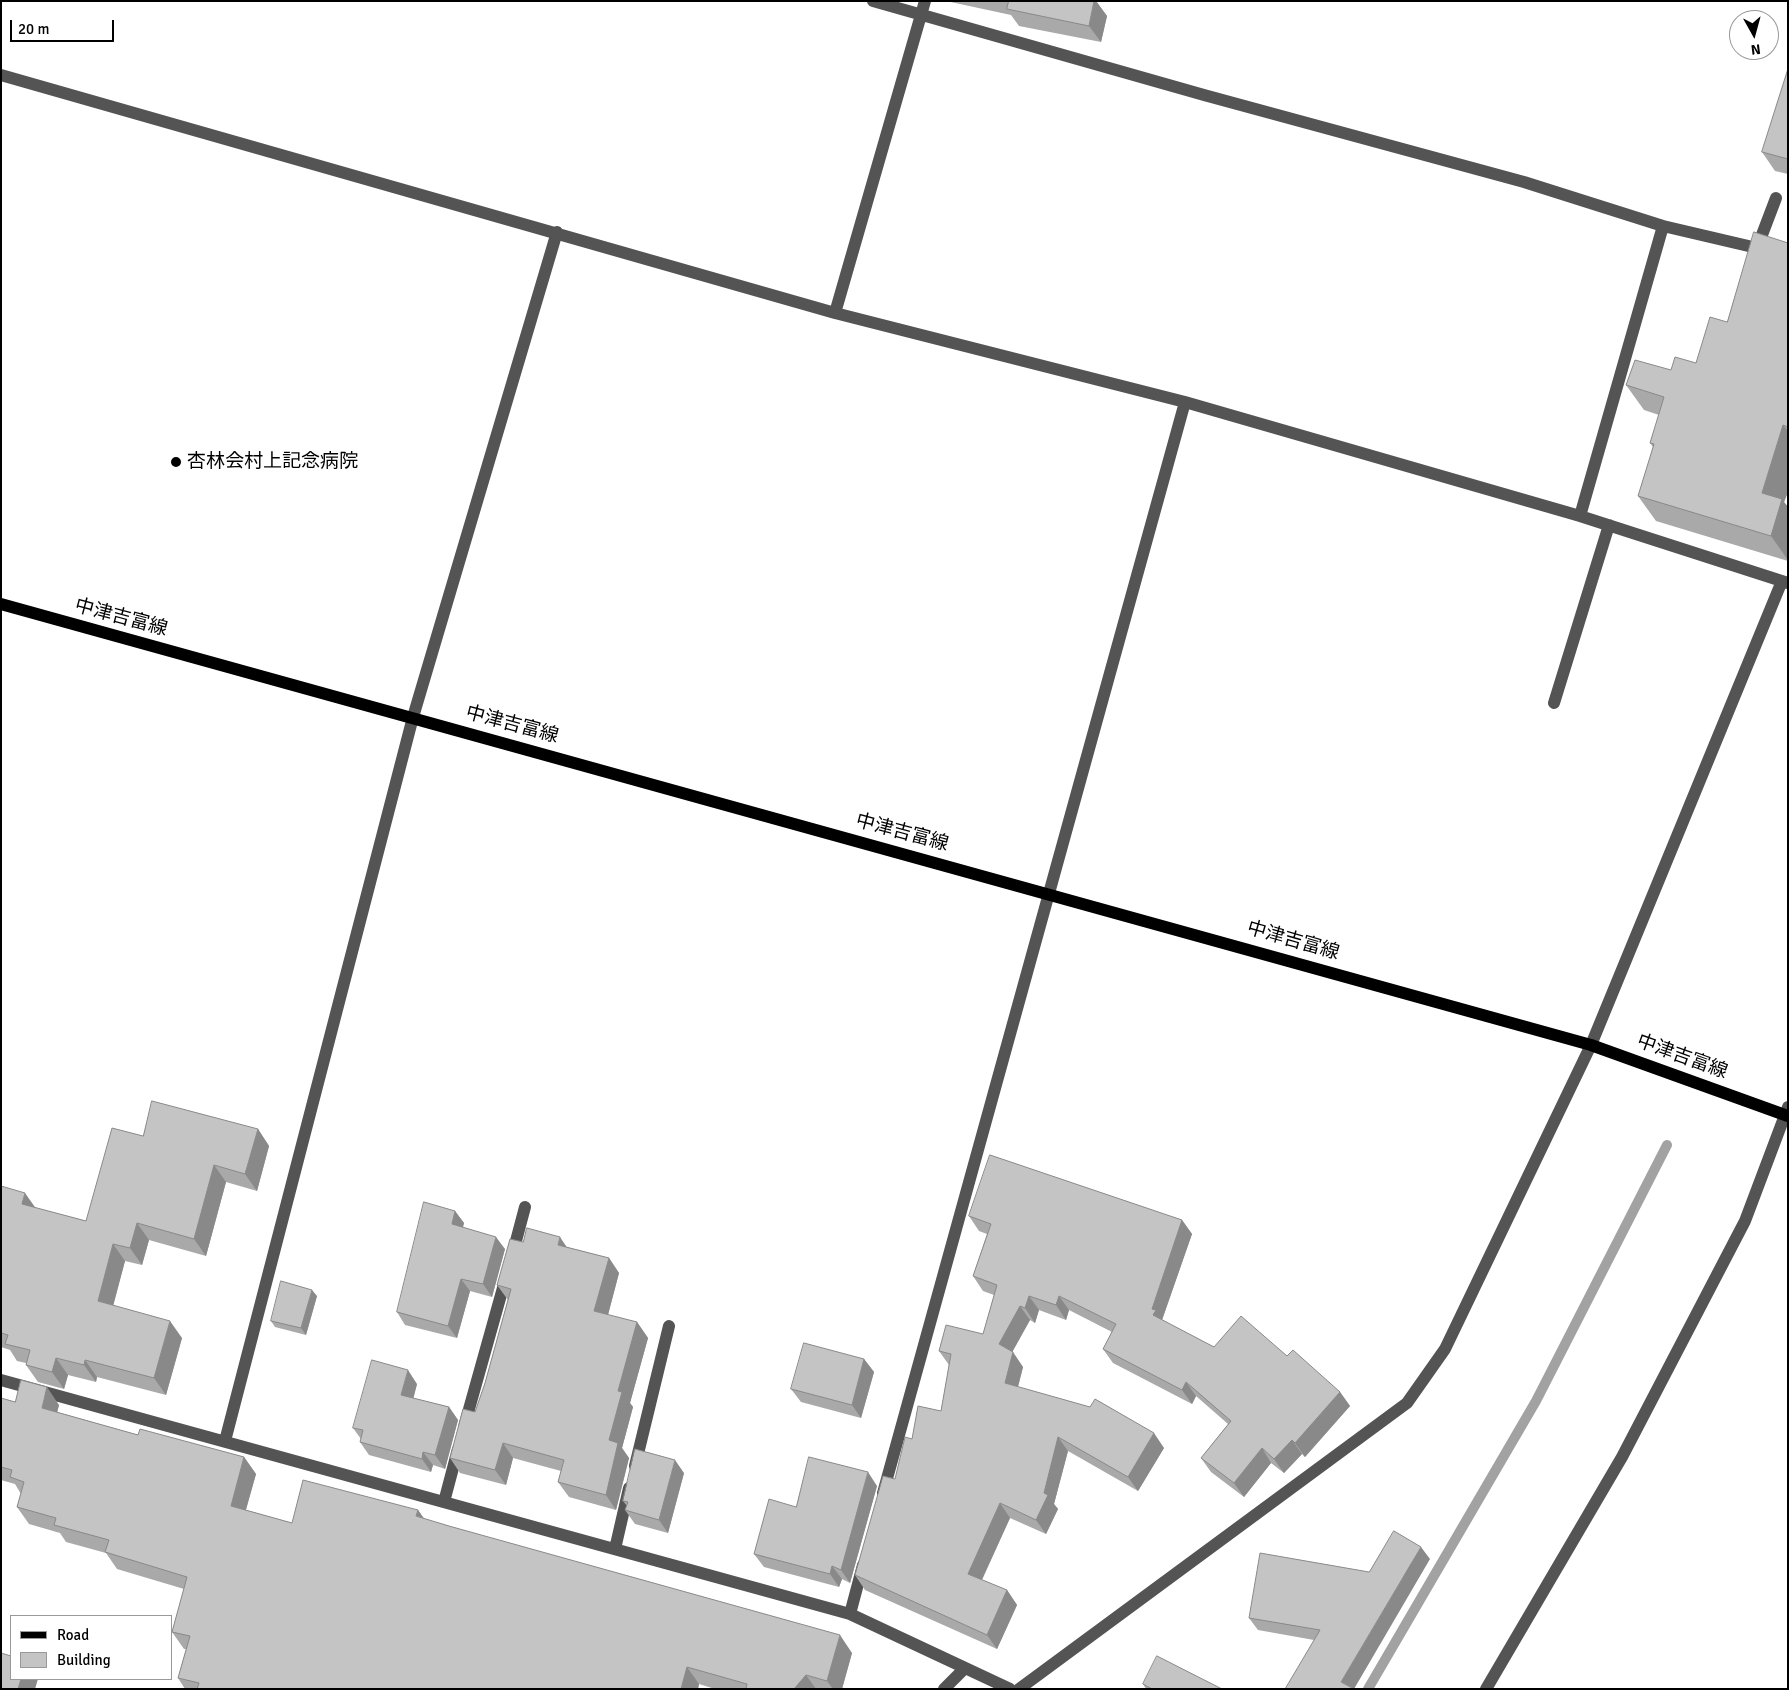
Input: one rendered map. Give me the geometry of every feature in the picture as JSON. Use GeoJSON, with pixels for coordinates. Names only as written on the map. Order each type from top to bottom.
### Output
{"type":"FeatureCollection","features":[{"type":"Feature","properties":{"kind":"main road","name":"中津吉富線"},"geometry":{"type":"LineString","coordinates":[[1,604],[1048,892],[1591,1045],[1787,1112]]}},
{"type":"Feature","properties":{"kind":"street"},"geometry":{"type":"LineString","coordinates":[[873,1],[1204,95],[1524,182],[1663,226],[1756,248],[1776,198]]}},
{"type":"Feature","properties":{"kind":"street"},"geometry":{"type":"LineString","coordinates":[[835,312],[925,1]]}},
{"type":"Feature","properties":{"kind":"street"},"geometry":{"type":"LineString","coordinates":[[1,75],[835,312],[1185,402],[1580,516],[1785,582],[1591,1045],[1445,1349],[1407,1403],[1019,1689]]}},
{"type":"Feature","properties":{"kind":"street"},"geometry":{"type":"LineString","coordinates":[[1580,516],[1663,226]]}},
{"type":"Feature","properties":{"kind":"street"},"geometry":{"type":"LineString","coordinates":[[225,1441],[413,717],[557,232]]}},
{"type":"Feature","properties":{"kind":"street"},"geometry":{"type":"LineString","coordinates":[[879,1508],[1185,402]]}},
{"type":"Feature","properties":{"kind":"street"},"geometry":{"type":"LineString","coordinates":[[1554,703],[1609,525]]}},
{"type":"Feature","properties":{"kind":"street"},"geometry":{"type":"LineString","coordinates":[[1486,1689],[1622,1457],[1736,1239],[1745,1221],[1787,1112]]}},
{"type":"Feature","properties":{"kind":"street"},"geometry":{"type":"LineString","coordinates":[[444,1502],[525,1207]]}},
{"type":"Feature","properties":{"kind":"street"},"geometry":{"type":"LineString","coordinates":[[614,1549],[669,1326]]}},
{"type":"Feature","properties":{"kind":"street"},"geometry":{"type":"LineString","coordinates":[[1,1380],[850,1614],[1010,1689]]}},
{"type":"Feature","properties":{"kind":"street"},"geometry":{"type":"LineString","coordinates":[[850,1614],[866,1556]]}},
{"type":"Feature","properties":{"kind":"street"},"geometry":{"type":"LineString","coordinates":[[944,1689],[965,1668]]}},
{"type":"Feature","properties":{"kind":"building"},"geometry":{"type":"Polygon","coordinates":[[[1009,1],[1094,1],[1089,26],[1007,9],[1009,1]]]}},
{"type":"Feature","properties":{"kind":"building"},"geometry":{"type":"Polygon","coordinates":[[[1788,69],[1788,159],[1762,152],[1788,69]]]}},
{"type":"Feature","properties":{"kind":"building"},"geometry":{"type":"Polygon","coordinates":[[[1754,232],[1788,243],[1788,427],[1783,425],[1762,493],[1782,499],[1771,536],[1638,496],[1654,444],[1650,443],[1664,397],[1626,385],[1635,360],[1671,370],[1675,357],[1696,363],[1710,317],[1727,322],[1754,232]]]}},
{"type":"Feature","properties":{"kind":"building"},"geometry":{"type":"Polygon","coordinates":[[[152,1101],[258,1129],[245,1174],[214,1165],[194,1239],[137,1223],[130,1248],[113,1244],[98,1301],[170,1321],[154,1378],[85,1360],[84,1365],[56,1358],[52,1372],[26,1365],[30,1350],[5,1344],[8,1335],[1,1333],[1,1186],[25,1193],[22,1204],[86,1221],[112,1128],[143,1136],[152,1101]]]}},
{"type":"Feature","properties":{"kind":"building"},"geometry":{"type":"Polygon","coordinates":[[[990,1155],[1182,1220],[1152,1309],[1156,1310],[1153,1315],[1214,1347],[1241,1316],[1287,1356],[1293,1350],[1340,1392],[1295,1443],[1292,1440],[1274,1459],[1262,1448],[1234,1483],[1201,1458],[1231,1421],[1186,1382],[1182,1390],[1103,1349],[1116,1324],[1059,1296],[1056,1305],[1029,1296],[1025,1308],[1020,1306],[999,1344],[1013,1352],[1005,1383],[1090,1407],[1095,1399],[1154,1433],[1128,1477],[1058,1437],[1044,1493],[1048,1495],[1036,1520],[1000,1503],[968,1574],[1007,1590],[987,1635],[855,1575],[883,1476],[895,1479],[905,1437],[912,1439],[918,1406],[941,1411],[951,1354],[939,1351],[946,1325],[983,1334],[997,1285],[973,1276],[991,1224],[969,1216],[990,1155]]]}},
{"type":"Feature","properties":{"kind":"building"},"geometry":{"type":"Polygon","coordinates":[[[424,1202],[455,1211],[452,1224],[496,1237],[483,1284],[461,1279],[448,1326],[397,1312],[424,1202]]]}},
{"type":"Feature","properties":{"kind":"building"},"geometry":{"type":"Polygon","coordinates":[[[527,1228],[560,1237],[558,1245],[609,1258],[594,1311],[637,1322],[618,1391],[622,1392],[609,1440],[618,1443],[606,1495],[558,1482],[564,1460],[503,1443],[495,1470],[450,1458],[463,1409],[475,1412],[511,1289],[497,1285],[510,1239],[523,1242],[527,1228]]]}},
{"type":"Feature","properties":{"kind":"building"},"geometry":{"type":"Polygon","coordinates":[[[281,1281],[312,1290],[301,1328],[271,1321],[281,1281]]]}},
{"type":"Feature","properties":{"kind":"building"},"geometry":{"type":"Polygon","coordinates":[[[804,1343],[864,1359],[852,1405],[791,1389],[804,1343]]]}},
{"type":"Feature","properties":{"kind":"building"},"geometry":{"type":"Polygon","coordinates":[[[372,1360],[408,1370],[401,1395],[449,1407],[435,1455],[423,1452],[422,1459],[360,1442],[363,1430],[353,1428],[372,1360]]]}},
{"type":"Feature","properties":{"kind":"building"},"geometry":{"type":"Polygon","coordinates":[[[21,1380],[47,1387],[42,1408],[138,1435],[140,1429],[244,1457],[231,1506],[292,1523],[303,1480],[418,1510],[416,1516],[449,1526],[840,1635],[827,1681],[806,1675],[794,1689],[746,1689],[747,1684],[687,1667],[681,1689],[197,1689],[199,1683],[178,1678],[190,1636],[172,1632],[187,1577],[105,1552],[109,1540],[54,1525],[56,1518],[17,1507],[24,1482],[10,1477],[12,1470],[1,1467],[1,1398],[15,1402],[21,1380]]]}},
{"type":"Feature","properties":{"kind":"building"},"geometry":{"type":"Polygon","coordinates":[[[635,1449],[675,1460],[659,1520],[625,1510],[628,1502],[623,1501],[635,1449]]]}},
{"type":"Feature","properties":{"kind":"building"},"geometry":{"type":"Polygon","coordinates":[[[809,1457],[868,1472],[841,1570],[832,1566],[830,1574],[754,1554],[769,1499],[796,1507],[809,1457]]]}},
{"type":"Feature","properties":{"kind":"building"},"geometry":{"type":"Polygon","coordinates":[[[1394,1531],[1421,1547],[1341,1682],[1354,1689],[1285,1689],[1320,1630],[1249,1618],[1260,1553],[1369,1572],[1394,1531]]]}},
{"type":"Feature","properties":{"kind":"building"},"geometry":{"type":"Polygon","coordinates":[[[1,1653],[10,1656],[10,1680],[21,1680],[18,1689],[1,1689],[1,1653]]]}},
{"type":"Feature","properties":{"kind":"building"},"geometry":{"type":"Polygon","coordinates":[[[1157,1656],[1222,1689],[1152,1689],[1143,1684],[1157,1656]]]}},
{"type":"Feature","properties":{"kind":"waterway"},"geometry":{"type":"LineString","coordinates":[[1368,1689],[1536,1401],[1667,1145]]}},
{"type":"Feature","properties":{"kind":"place","name":"杏林会村上記念病院"},"geometry":{"type":"Point","coordinates":[176,462]}}]}
